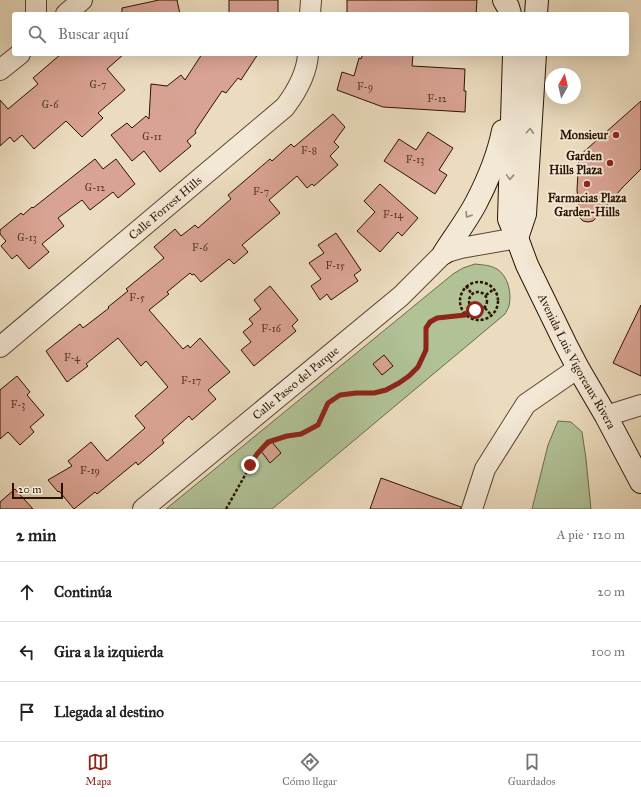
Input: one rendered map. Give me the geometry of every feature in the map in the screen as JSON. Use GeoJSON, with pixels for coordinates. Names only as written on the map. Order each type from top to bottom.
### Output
{"type":"FeatureCollection","features":[{"type":"Feature","properties":{"kind":"main road"},"geometry":{"type":"LineString","coordinates":[[504,0],[509,12]]}},
{"type":"Feature","properties":{"kind":"main road"},"geometry":{"type":"LineString","coordinates":[[515,12],[516,0]]}},
{"type":"Feature","properties":{"kind":"main road"},"geometry":{"type":"LineString","coordinates":[[536,0],[536,12]]}},
{"type":"Feature","properties":{"kind":"main road","name":"Avenida Luis Vigoreaux Rivera"},"geometry":{"type":"LineString","coordinates":[[514,56],[509,219],[526,265],[578,368],[606,416],[641,482]]}},
{"type":"Feature","properties":{"kind":"main road"},"geometry":{"type":"LineString","coordinates":[[517,238],[525,214],[535,56]]}},
{"type":"Feature","properties":{"kind":"main road"},"geometry":{"type":"LineString","coordinates":[[444,253],[476,203],[490,173],[499,148],[513,86]]}},
{"type":"Feature","properties":{"kind":"street"},"geometry":{"type":"LineString","coordinates":[[36,0],[36,12]]}},
{"type":"Feature","properties":{"kind":"street"},"geometry":{"type":"LineString","coordinates":[[68,12],[82,0]]}},
{"type":"Feature","properties":{"kind":"street"},"geometry":{"type":"LineString","coordinates":[[310,12],[311,0]]}},
{"type":"Feature","properties":{"kind":"street"},"geometry":{"type":"LineString","coordinates":[[0,70],[18,56]]}},
{"type":"Feature","properties":{"kind":"street","name":"Calle Forrest Hills"},"geometry":{"type":"LineString","coordinates":[[0,347],[285,107],[302,80],[308,56]]}},
{"type":"Feature","properties":{"kind":"street"},"geometry":{"type":"LineString","coordinates":[[444,253],[462,248],[517,238]]}},
{"type":"Feature","properties":{"kind":"street","name":"Calle Paseo del Parque"},"geometry":{"type":"LineString","coordinates":[[143,509],[402,296],[444,253]]}},
{"type":"Feature","properties":{"kind":"street"},"geometry":{"type":"LineString","coordinates":[[472,509],[485,469],[526,404],[578,368]]}},
{"type":"Feature","properties":{"kind":"street"},"geometry":{"type":"LineString","coordinates":[[606,416],[641,405]]}},
{"type":"Feature","properties":{"kind":"path"},"geometry":{"type":"LineString","coordinates":[[480,282],[492,286],[498,297],[499,303],[497,309],[489,319],[482,321],[465,315],[461,309],[460,296],[466,286],[480,282]]}},
{"type":"Feature","properties":{"kind":"path"},"geometry":{"type":"LineString","coordinates":[[466,286],[472,294]]}},
{"type":"Feature","properties":{"kind":"path"},"geometry":{"type":"LineString","coordinates":[[486,295],[494,289]]}},
{"type":"Feature","properties":{"kind":"path"},"geometry":{"type":"LineString","coordinates":[[481,292],[486,295],[488,300],[486,306],[478,310],[472,308],[469,303],[469,299],[472,294],[481,292]]}},
{"type":"Feature","properties":{"kind":"path"},"geometry":{"type":"LineString","coordinates":[[226,509],[257,454],[268,442],[287,436],[301,434],[318,425],[328,403],[340,395],[374,393],[386,390],[399,383],[418,367],[426,350],[426,328],[430,322],[437,318],[465,315],[472,308]]}},
{"type":"Feature","properties":{"kind":"path"},"geometry":{"type":"LineString","coordinates":[[484,308],[492,316]]}},
{"type":"Feature","properties":{"kind":"green space"},"geometry":{"type":"Polygon","coordinates":[[[475,264],[486,265],[497,269],[504,276],[508,285],[510,296],[509,306],[505,314],[272,509],[166,509],[453,274],[463,268],[475,264]]]}},
{"type":"Feature","properties":{"kind":"green space"},"geometry":{"type":"Polygon","coordinates":[[[558,421],[571,422],[582,432],[591,509],[532,509],[548,445],[558,421]]]}},
{"type":"Feature","properties":{"kind":"building"},"geometry":{"type":"Polygon","coordinates":[[[159,0],[177,0],[180,12],[122,12],[122,8],[159,0]]]}},
{"type":"Feature","properties":{"kind":"building"},"geometry":{"type":"Polygon","coordinates":[[[229,0],[278,0],[278,12],[229,12],[229,0]]]}},
{"type":"Feature","properties":{"kind":"building"},"geometry":{"type":"Polygon","coordinates":[[[347,0],[477,0],[476,12],[347,12],[347,0]]]}},
{"type":"Feature","properties":{"kind":"building"},"geometry":{"type":"Polygon","coordinates":[[[59,56],[122,56],[107,69],[125,90],[98,113],[103,118],[82,137],[66,121],[34,149],[22,135],[14,142],[10,137],[0,146],[0,100],[8,109],[38,84],[33,78],[59,56]]]}},
{"type":"Feature","properties":{"kind":"building"},"geometry":{"type":"Polygon","coordinates":[[[201,56],[257,56],[241,80],[238,78],[226,93],[222,91],[195,131],[196,133],[187,141],[191,146],[160,172],[144,151],[132,161],[111,135],[127,123],[132,128],[146,116],[149,119],[151,84],[167,86],[181,75],[185,80],[201,56]]]}},
{"type":"Feature","properties":{"kind":"building"},"geometry":{"type":"Polygon","coordinates":[[[362,56],[413,56],[412,66],[465,69],[465,112],[383,107],[337,90],[342,72],[354,76],[359,58],[361,59],[362,56]]]}},
{"type":"Feature","properties":{"kind":"building","name":"Garden Hills Plaza"},"geometry":{"type":"Polygon","coordinates":[[[641,101],[641,169],[593,221],[583,221],[580,218],[577,190],[579,156],[641,101]]]}},
{"type":"Feature","properties":{"kind":"building"},"geometry":{"type":"Polygon","coordinates":[[[333,114],[345,127],[334,142],[339,147],[330,156],[338,165],[314,186],[312,184],[307,188],[297,176],[269,200],[280,213],[242,245],[248,252],[234,264],[229,259],[201,282],[194,274],[192,275],[190,273],[167,292],[169,294],[149,310],[183,349],[188,345],[190,348],[200,338],[230,372],[208,390],[216,399],[192,420],[189,416],[162,440],[164,443],[138,465],[136,462],[97,494],[95,492],[74,509],[48,480],[72,466],[68,461],[91,442],[107,461],[145,428],[135,416],[168,387],[146,361],[141,366],[118,338],[86,364],[88,366],[67,382],[46,351],[80,324],[83,328],[109,308],[108,307],[128,291],[126,289],[164,258],[154,247],[175,229],[181,236],[195,225],[198,228],[231,199],[228,195],[270,159],[272,161],[291,144],[294,147],[333,114]]]}},
{"type":"Feature","properties":{"kind":"building"},"geometry":{"type":"Polygon","coordinates":[[[428,132],[453,148],[439,170],[447,175],[435,194],[384,161],[399,139],[416,150],[428,132]]]}},
{"type":"Feature","properties":{"kind":"building"},"geometry":{"type":"Polygon","coordinates":[[[95,159],[103,169],[116,159],[135,184],[118,198],[113,192],[90,210],[82,200],[58,218],[64,226],[42,244],[49,252],[29,269],[17,255],[12,259],[1,246],[6,241],[0,234],[0,230],[21,213],[23,215],[32,207],[33,208],[95,159]]]}},
{"type":"Feature","properties":{"kind":"building"},"geometry":{"type":"Polygon","coordinates":[[[380,184],[418,218],[402,236],[398,232],[380,252],[357,231],[375,212],[364,201],[380,184]]]}},
{"type":"Feature","properties":{"kind":"building"},"geometry":{"type":"Polygon","coordinates":[[[336,233],[361,270],[354,275],[358,281],[331,300],[327,294],[320,300],[311,286],[321,279],[309,263],[324,253],[318,245],[336,233]]]}},
{"type":"Feature","properties":{"kind":"building"},"geometry":{"type":"Polygon","coordinates":[[[270,286],[298,320],[292,326],[296,331],[254,366],[241,350],[251,342],[243,332],[253,324],[249,319],[261,309],[254,300],[270,286]]]}},
{"type":"Feature","properties":{"kind":"building"},"geometry":{"type":"Polygon","coordinates":[[[641,305],[641,376],[613,363],[641,305]]]}},
{"type":"Feature","properties":{"kind":"building"},"geometry":{"type":"Polygon","coordinates":[[[384,355],[393,366],[382,375],[373,364],[384,355]]]}},
{"type":"Feature","properties":{"kind":"building"},"geometry":{"type":"Polygon","coordinates":[[[17,376],[30,392],[27,395],[44,415],[30,427],[34,432],[20,445],[8,432],[0,439],[0,390],[17,376]]]}},
{"type":"Feature","properties":{"kind":"building"},"geometry":{"type":"Polygon","coordinates":[[[272,442],[281,453],[270,463],[261,451],[272,442]]]}},
{"type":"Feature","properties":{"kind":"building"},"geometry":{"type":"Polygon","coordinates":[[[381,478],[461,507],[461,509],[370,509],[381,478]]]}},
{"type":"Feature","properties":{"kind":"building"},"geometry":{"type":"Polygon","coordinates":[[[15,489],[33,509],[0,509],[0,502],[15,489]]]}},
{"type":"Feature","properties":{"kind":"place","name":"Monsieur"},"geometry":{"type":"Point","coordinates":[616,135]}},
{"type":"Feature","properties":{"kind":"place","name":"Garden Hills Plaza"},"geometry":{"type":"Point","coordinates":[610,163]}},
{"type":"Feature","properties":{"kind":"place","name":"Farmacias Plaza Garden-Hills"},"geometry":{"type":"Point","coordinates":[587,184]}},
{"type":"Feature","properties":{"kind":"route"},"geometry":{"type":"LineString","coordinates":[[250,465],[257,454],[268,442],[287,436],[301,434],[318,425],[328,403],[340,395],[374,393],[386,390],[399,383],[418,367],[426,350],[426,328],[430,322],[437,318],[465,315],[472,308],[475,310]]}}]}
